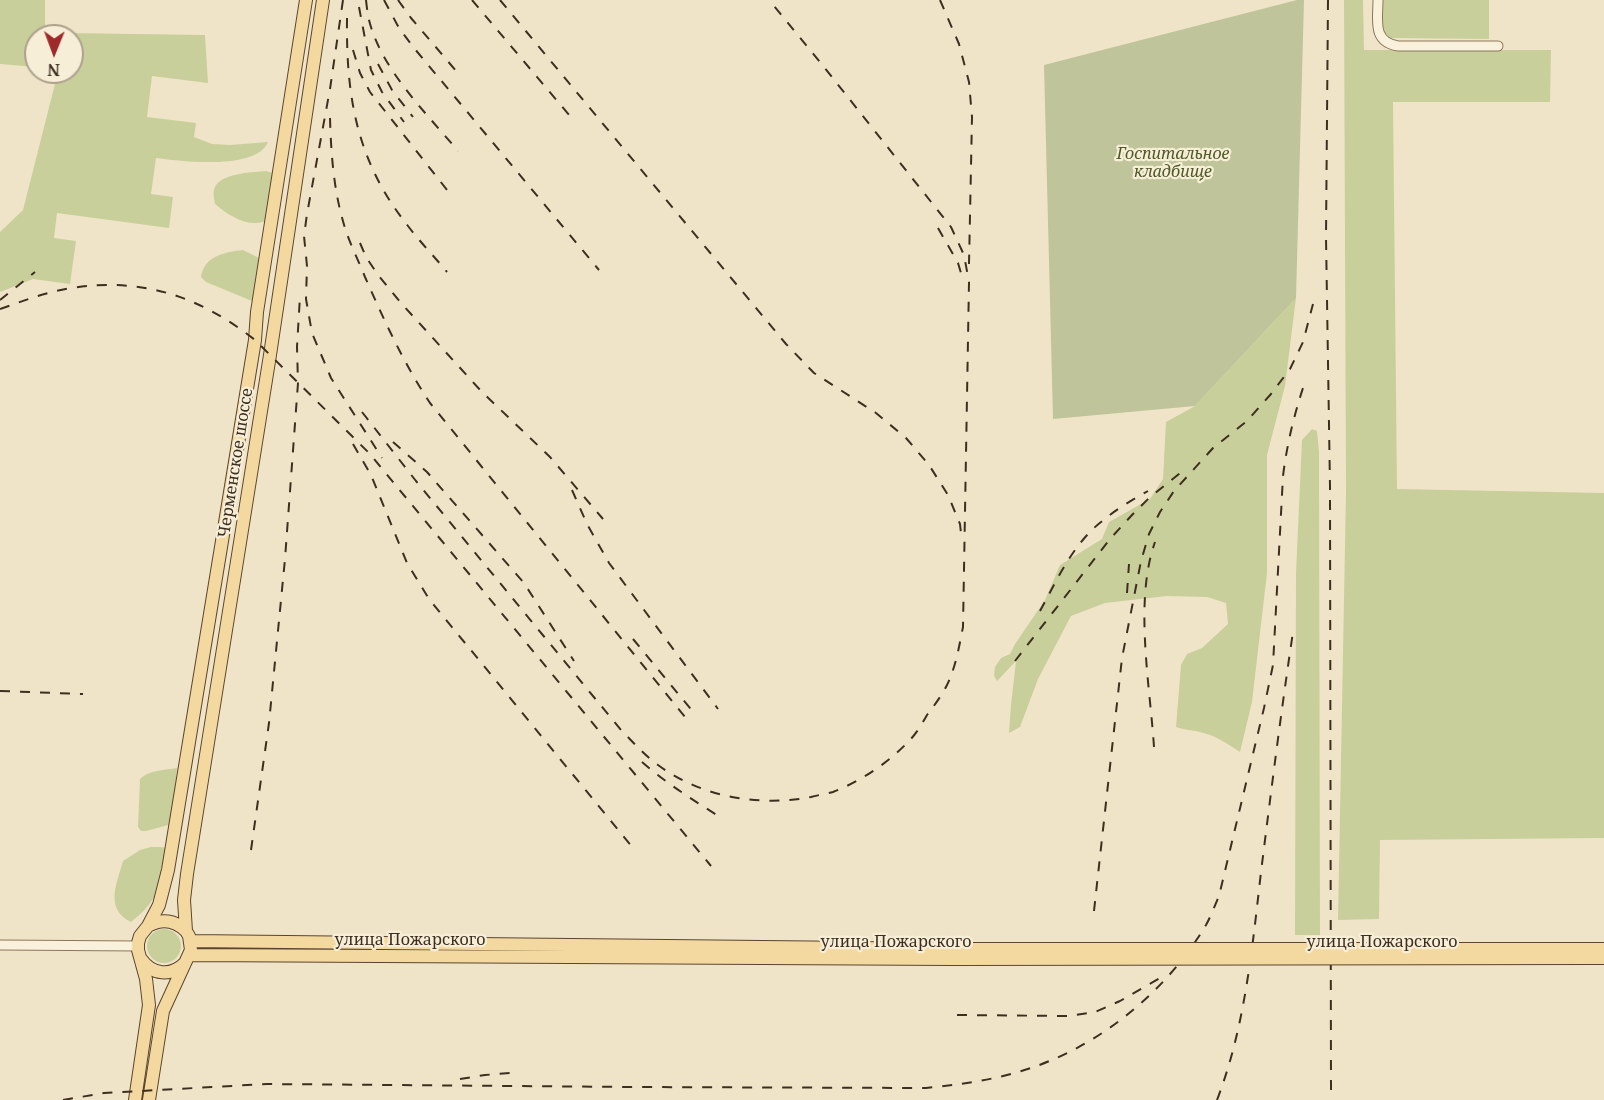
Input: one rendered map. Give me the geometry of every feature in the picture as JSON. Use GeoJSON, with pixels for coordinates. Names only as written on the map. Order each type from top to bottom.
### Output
{"type":"FeatureCollection","features":[{"type":"Feature","properties":{"kind":"main road","name":"Черменское шоссе"},"geometry":{"type":"LineString","coordinates":[[139,951],[140,936],[159,905],[168,870],[255,340],[257,312],[306,0]]}},
{"type":"Feature","properties":{"kind":"main road","name":"Черменское шоссе"},"geometry":{"type":"LineString","coordinates":[[149,1100],[163,1011],[190,950],[184,900],[187,874],[270,355],[323,0]]}},
{"type":"Feature","properties":{"kind":"main road"},"geometry":{"type":"LineString","coordinates":[[148,926],[160,921],[170,921],[177,923],[188,936]]}},
{"type":"Feature","properties":{"kind":"main road","name":"улица Пожарского"},"geometry":{"type":"LineString","coordinates":[[188,936],[954,954]]}},
{"type":"Feature","properties":{"kind":"main road","name":"улица Пожарского"},"geometry":{"type":"LineString","coordinates":[[187,958],[1586,953],[1604,949]]}},
{"type":"Feature","properties":{"kind":"main road"},"geometry":{"type":"LineString","coordinates":[[139,951],[143,962],[149,968],[162,973],[175,970],[187,958]]}},
{"type":"Feature","properties":{"kind":"main road"},"geometry":{"type":"LineString","coordinates":[[135,1100],[149,1005],[139,951]]}},
{"type":"Feature","properties":{"kind":"main road","name":"улица Пожарского"},"geometry":{"type":"LineString","coordinates":[[1586,953],[1604,958]]}},
{"type":"Feature","properties":{"kind":"street"},"geometry":{"type":"LineString","coordinates":[[1378,0],[1380,36],[1390,45],[1498,46]]}},
{"type":"Feature","properties":{"kind":"street"},"geometry":{"type":"LineString","coordinates":[[0,945],[139,951]]}},
{"type":"Feature","properties":{"kind":"green space"},"geometry":{"type":"Polygon","coordinates":[[[0,0],[45,0],[45,24],[24,24],[24,66],[0,64],[0,0]]]}},
{"type":"Feature","properties":{"kind":"green space","name":"Госпитальное кладбище"},"geometry":{"type":"Polygon","coordinates":[[[1304,0],[1296,298],[1195,406],[1053,419],[1044,65],[1304,0]]]}},
{"type":"Feature","properties":{"kind":"green space"},"geometry":{"type":"Polygon","coordinates":[[[1344,0],[1363,0],[1364,50],[1551,50],[1550,102],[1393,102],[1397,489],[1604,493],[1604,838],[1380,840],[1379,919],[1338,920],[1346,491],[1344,0]]]}},
{"type":"Feature","properties":{"kind":"green space"},"geometry":{"type":"Polygon","coordinates":[[[1383,0],[1489,0],[1489,39],[1382,38],[1383,0]]]}},
{"type":"Feature","properties":{"kind":"green space"},"geometry":{"type":"Polygon","coordinates":[[[84,33],[205,35],[208,83],[152,76],[147,117],[196,123],[194,137],[212,144],[268,142],[261,151],[234,161],[199,162],[156,158],[151,194],[173,197],[169,228],[57,213],[54,238],[76,241],[70,284],[33,279],[0,292],[0,232],[23,210],[55,84],[84,84],[84,33]]]}},
{"type":"Feature","properties":{"kind":"green space"},"geometry":{"type":"Polygon","coordinates":[[[266,171],[273,173],[266,221],[246,222],[226,213],[215,204],[214,190],[220,181],[240,174],[266,171]]]}},
{"type":"Feature","properties":{"kind":"green space"},"geometry":{"type":"Polygon","coordinates":[[[243,250],[259,258],[252,301],[206,282],[201,277],[206,264],[216,256],[243,250]]]}},
{"type":"Feature","properties":{"kind":"green space"},"geometry":{"type":"Polygon","coordinates":[[[1296,298],[1285,386],[1267,455],[1267,573],[1252,702],[1240,752],[1211,735],[1176,727],[1181,665],[1187,654],[1202,648],[1228,624],[1226,603],[1207,597],[1167,596],[1105,603],[1071,616],[1038,679],[1020,727],[1009,733],[1016,661],[997,681],[994,676],[995,667],[1001,658],[1010,654],[1045,600],[1060,565],[1102,539],[1109,522],[1150,499],[1163,479],[1166,422],[1195,406],[1296,298]]]}},
{"type":"Feature","properties":{"kind":"green space"},"geometry":{"type":"Polygon","coordinates":[[[1312,429],[1317,431],[1319,452],[1320,935],[1295,935],[1296,573],[1302,440],[1312,429]]]}},
{"type":"Feature","properties":{"kind":"green space"},"geometry":{"type":"Polygon","coordinates":[[[177,768],[172,824],[141,831],[138,827],[140,779],[152,772],[177,768]]]}},
{"type":"Feature","properties":{"kind":"green space"},"geometry":{"type":"Polygon","coordinates":[[[151,847],[167,848],[161,881],[154,898],[131,922],[123,917],[115,903],[118,878],[123,861],[140,850],[151,847]]]}},
{"type":"Feature","properties":{"kind":"green space"},"geometry":{"type":"Polygon","coordinates":[[[164,929],[176,934],[181,946],[176,958],[164,963],[152,958],[147,946],[152,934],[164,929]]]}},
{"type":"Feature","properties":{"kind":"railway"},"geometry":{"type":"LineString","coordinates":[[343,0],[304,236],[307,266],[306,299],[312,333],[331,378],[382,458]]}},
{"type":"Feature","properties":{"kind":"railway"},"geometry":{"type":"LineString","coordinates":[[366,0],[371,27],[386,61],[409,93],[458,151]]}},
{"type":"Feature","properties":{"kind":"railway"},"geometry":{"type":"LineString","coordinates":[[384,0],[399,28],[414,48],[599,270]]}},
{"type":"Feature","properties":{"kind":"railway"},"geometry":{"type":"LineString","coordinates":[[398,0],[457,72]]}},
{"type":"Feature","properties":{"kind":"railway"},"geometry":{"type":"LineString","coordinates":[[472,0],[570,116]]}},
{"type":"Feature","properties":{"kind":"railway"},"geometry":{"type":"LineString","coordinates":[[500,0],[786,344],[814,373],[876,413],[906,438],[929,465],[948,495],[960,524],[961,533]]}},
{"type":"Feature","properties":{"kind":"railway"},"geometry":{"type":"LineString","coordinates":[[362,412],[621,730],[648,757],[675,776],[693,785],[731,797],[751,800],[791,800],[843,788],[883,764],[909,741],[947,685],[955,664],[963,627],[969,282],[964,255],[951,227],[769,0]]}},
{"type":"Feature","properties":{"kind":"railway"},"geometry":{"type":"LineString","coordinates":[[940,0],[959,44],[969,82],[972,117],[969,264]]}},
{"type":"Feature","properties":{"kind":"railway"},"geometry":{"type":"LineString","coordinates":[[1328,0],[1326,237],[1330,487],[1331,1100]]}},
{"type":"Feature","properties":{"kind":"railway"},"geometry":{"type":"LineString","coordinates":[[359,7],[371,70],[382,92],[404,122]]}},
{"type":"Feature","properties":{"kind":"railway"},"geometry":{"type":"LineString","coordinates":[[347,18],[352,102],[366,153],[391,202],[447,272]]}},
{"type":"Feature","properties":{"kind":"railway"},"geometry":{"type":"LineString","coordinates":[[353,50],[360,73],[370,92],[451,195]]}},
{"type":"Feature","properties":{"kind":"railway"},"geometry":{"type":"LineString","coordinates":[[378,64],[392,90],[413,117]]}},
{"type":"Feature","properties":{"kind":"railway"},"geometry":{"type":"LineString","coordinates":[[330,118],[334,175],[346,231],[387,325],[421,388],[430,403],[685,717]]}},
{"type":"Feature","properties":{"kind":"railway"},"geometry":{"type":"LineString","coordinates":[[938,228],[958,263],[961,273]]}},
{"type":"Feature","properties":{"kind":"railway"},"geometry":{"type":"LineString","coordinates":[[360,243],[378,275],[401,303],[482,392],[550,457],[603,519]]}},
{"type":"Feature","properties":{"kind":"railway"},"geometry":{"type":"LineString","coordinates":[[0,300],[35,272]]}},
{"type":"Feature","properties":{"kind":"railway"},"geometry":{"type":"LineString","coordinates":[[0,309],[44,294],[71,288],[122,285],[169,293],[191,301],[213,312],[255,340],[369,453],[711,866]]}},
{"type":"Feature","properties":{"kind":"railway"},"geometry":{"type":"LineString","coordinates":[[251,850],[269,723],[285,559],[298,383],[297,347],[300,296]]}},
{"type":"Feature","properties":{"kind":"railway"},"geometry":{"type":"LineString","coordinates":[[1094,911],[1122,658],[1141,561],[1149,534],[1174,491],[1213,448],[1247,421],[1290,369],[1303,342],[1313,304]]}},
{"type":"Feature","properties":{"kind":"railway"},"geometry":{"type":"LineString","coordinates":[[63,1100],[104,1093],[267,1084],[926,1088],[1007,1075],[1037,1066],[1095,1038],[1146,999],[1168,976],[1206,925],[1219,896],[1273,665],[1283,476],[1291,430],[1304,385]]}},
{"type":"Feature","properties":{"kind":"railway"},"geometry":{"type":"LineString","coordinates":[[393,442],[427,472],[524,583],[574,661]]}},
{"type":"Feature","properties":{"kind":"railway"},"geometry":{"type":"LineString","coordinates":[[353,444],[371,475],[407,563],[429,599],[633,848]]}},
{"type":"Feature","properties":{"kind":"railway"},"geometry":{"type":"LineString","coordinates":[[1015,661],[1110,539],[1149,498],[1184,470]]}},
{"type":"Feature","properties":{"kind":"railway"},"geometry":{"type":"LineString","coordinates":[[572,490],[587,524],[609,563],[718,709]]}},
{"type":"Feature","properties":{"kind":"railway"},"geometry":{"type":"LineString","coordinates":[[1040,611],[1066,563],[1082,541],[1106,518],[1148,491]]}},
{"type":"Feature","properties":{"kind":"railway"},"geometry":{"type":"LineString","coordinates":[[1154,747],[1144,616],[1145,590],[1155,542]]}},
{"type":"Feature","properties":{"kind":"railway"},"geometry":{"type":"LineString","coordinates":[[1127,593],[1129,564]]}},
{"type":"Feature","properties":{"kind":"railway"},"geometry":{"type":"LineString","coordinates":[[1217,1100],[1234,1045],[1246,988],[1293,632]]}},
{"type":"Feature","properties":{"kind":"railway"},"geometry":{"type":"LineString","coordinates":[[633,639],[694,713]]}},
{"type":"Feature","properties":{"kind":"railway"},"geometry":{"type":"LineString","coordinates":[[0,691],[83,694]]}},
{"type":"Feature","properties":{"kind":"railway"},"geometry":{"type":"LineString","coordinates":[[642,762],[670,784],[720,817]]}},
{"type":"Feature","properties":{"kind":"railway"},"geometry":{"type":"LineString","coordinates":[[957,1015],[1069,1016],[1095,1012],[1120,1001],[1160,978]]}},
{"type":"Feature","properties":{"kind":"railway"},"geometry":{"type":"LineString","coordinates":[[460,1079],[510,1073]]}}]}
